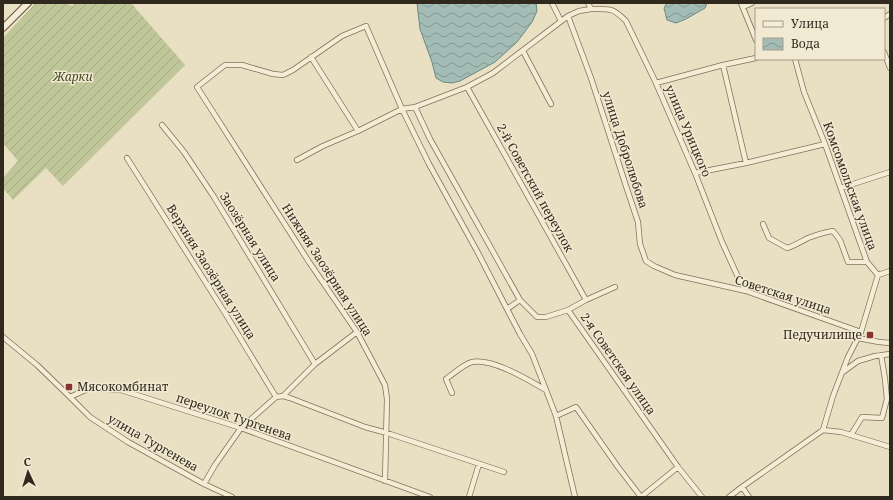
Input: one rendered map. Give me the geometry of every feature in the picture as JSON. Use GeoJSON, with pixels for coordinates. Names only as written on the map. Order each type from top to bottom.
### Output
{"type":"FeatureCollection","features":[{"type":"Feature","properties":{"kind":"street"},"geometry":{"type":"LineString","coordinates":[[3,28],[28,3]]}},
{"type":"Feature","properties":{"kind":"street"},"geometry":{"type":"LineString","coordinates":[[552,3],[561,21]]}},
{"type":"Feature","properties":{"kind":"street"},"geometry":{"type":"LineString","coordinates":[[588,3],[591,9]]}},
{"type":"Feature","properties":{"kind":"street"},"geometry":{"type":"LineString","coordinates":[[752,3],[742,5],[755,38]]}},
{"type":"Feature","properties":{"kind":"street","name":"улица Урицкого"},"geometry":{"type":"LineString","coordinates":[[297,160],[323,146],[358,132],[402,109],[415,107],[467,87],[493,73],[568,16],[579,11],[609,9],[618,13],[626,22],[656,83],[695,173],[722,242],[746,291]]}},
{"type":"Feature","properties":{"kind":"street","name":"улица Добролюбова"},"geometry":{"type":"LineString","coordinates":[[568,16],[591,78],[638,222],[640,244],[646,261],[675,275]]}},
{"type":"Feature","properties":{"kind":"street"},"geometry":{"type":"LineString","coordinates":[[358,132],[312,57],[342,36],[366,26],[402,109],[429,164],[532,354],[556,416],[575,497]]}},
{"type":"Feature","properties":{"kind":"street"},"geometry":{"type":"LineString","coordinates":[[523,51],[550,104]]}},
{"type":"Feature","properties":{"kind":"street"},"geometry":{"type":"LineString","coordinates":[[885,55],[890,68]]}},
{"type":"Feature","properties":{"kind":"street","name":"Нижняя Заозёрная улица"},"geometry":{"type":"LineString","coordinates":[[312,57],[283,75],[273,74],[242,65],[225,65],[197,87],[309,262],[357,332],[385,385],[387,399],[385,481]]}},
{"type":"Feature","properties":{"kind":"street"},"geometry":{"type":"LineString","coordinates":[[656,83],[755,58]]}},
{"type":"Feature","properties":{"kind":"street","name":"Комсомольская улица"},"geometry":{"type":"LineString","coordinates":[[794,60],[804,92],[825,144],[867,262],[878,274]]}},
{"type":"Feature","properties":{"kind":"street"},"geometry":{"type":"LineString","coordinates":[[723,65],[746,163]]}},
{"type":"Feature","properties":{"kind":"street","name":"2-й Советский переулок"},"geometry":{"type":"LineString","coordinates":[[467,87],[586,300]]}},
{"type":"Feature","properties":{"kind":"street","name":"2-я Советская улица"},"geometry":{"type":"LineString","coordinates":[[415,107],[441,160],[520,300],[537,317],[546,317],[568,310],[678,468],[702,497]]}},
{"type":"Feature","properties":{"kind":"street","name":"Заозёрная улица"},"geometry":{"type":"LineString","coordinates":[[162,125],[184,152],[214,197],[315,364]]}},
{"type":"Feature","properties":{"kind":"street"},"geometry":{"type":"LineString","coordinates":[[695,173],[746,163],[825,144]]}},
{"type":"Feature","properties":{"kind":"street","name":"Верхняя Заозёрная улица"},"geometry":{"type":"LineString","coordinates":[[127,158],[221,306],[276,397]]}},
{"type":"Feature","properties":{"kind":"street"},"geometry":{"type":"LineString","coordinates":[[841,188],[890,172]]}},
{"type":"Feature","properties":{"kind":"street"},"geometry":{"type":"LineString","coordinates":[[763,224],[769,238],[787,248],[794,246],[807,238],[833,231],[840,240],[848,262],[867,262]]}},
{"type":"Feature","properties":{"kind":"street"},"geometry":{"type":"LineString","coordinates":[[729,497],[824,430],[833,396],[848,357],[861,332],[878,274],[890,271]]}},
{"type":"Feature","properties":{"kind":"street","name":"Советская улица"},"geometry":{"type":"LineString","coordinates":[[675,275],[746,291],[861,332]]}},
{"type":"Feature","properties":{"kind":"street"},"geometry":{"type":"LineString","coordinates":[[568,310],[614,287]]}},
{"type":"Feature","properties":{"kind":"street"},"geometry":{"type":"LineString","coordinates":[[507,309],[520,300]]}},
{"type":"Feature","properties":{"kind":"street"},"geometry":{"type":"LineString","coordinates":[[283,396],[315,364],[357,332]]}},
{"type":"Feature","properties":{"kind":"street"},"geometry":{"type":"LineString","coordinates":[[3,337],[37,365],[70,397]]}},
{"type":"Feature","properties":{"kind":"street"},"geometry":{"type":"LineString","coordinates":[[858,338],[890,343]]}},
{"type":"Feature","properties":{"kind":"street"},"geometry":{"type":"LineString","coordinates":[[842,373],[858,361],[890,354]]}},
{"type":"Feature","properties":{"kind":"street"},"geometry":{"type":"LineString","coordinates":[[852,435],[862,417],[882,418],[887,399],[888,379],[881,355]]}},
{"type":"Feature","properties":{"kind":"street"},"geometry":{"type":"LineString","coordinates":[[452,393],[446,379],[468,364],[474,362],[489,363],[520,375],[546,390]]}},
{"type":"Feature","properties":{"kind":"street","name":"переулок Тургенева"},"geometry":{"type":"LineString","coordinates":[[70,397],[90,388],[121,390],[241,428],[430,497]]}},
{"type":"Feature","properties":{"kind":"street"},"geometry":{"type":"LineString","coordinates":[[204,484],[215,465],[241,428],[276,397],[283,396],[365,427],[504,472]]}},
{"type":"Feature","properties":{"kind":"street","name":"улица Тургенева"},"geometry":{"type":"LineString","coordinates":[[70,397],[90,417],[128,442],[204,484],[232,497]]}},
{"type":"Feature","properties":{"kind":"street"},"geometry":{"type":"LineString","coordinates":[[556,416],[576,408],[618,467],[641,496],[678,468]]}},
{"type":"Feature","properties":{"kind":"street"},"geometry":{"type":"LineString","coordinates":[[824,430],[841,432],[890,447]]}},
{"type":"Feature","properties":{"kind":"street"},"geometry":{"type":"LineString","coordinates":[[469,497],[479,464]]}},
{"type":"Feature","properties":{"kind":"street"},"geometry":{"type":"LineString","coordinates":[[742,487],[749,497]]}},
{"type":"Feature","properties":{"kind":"green space","name":"Жарки"},"geometry":{"type":"Polygon","coordinates":[[[36,3],[66,3],[72,6],[75,3],[131,3],[185,65],[63,186],[46,168],[13,200],[3,188],[3,178],[18,161],[3,143],[3,38],[36,3]]]}},
{"type":"Feature","properties":{"kind":"water"},"geometry":{"type":"Polygon","coordinates":[[[417,3],[536,3],[537,11],[532,22],[517,42],[495,62],[460,81],[452,83],[443,82],[436,78],[420,29],[417,3]]]}},
{"type":"Feature","properties":{"kind":"water"},"geometry":{"type":"Polygon","coordinates":[[[667,3],[707,3],[705,8],[676,23],[667,20],[664,8],[667,3]]]}},
{"type":"Feature","properties":{"kind":"place","name":"Педучилище"},"geometry":{"type":"Point","coordinates":[870,335]}},
{"type":"Feature","properties":{"kind":"place","name":"Мясокомбинат"},"geometry":{"type":"Point","coordinates":[69,387]}}]}
